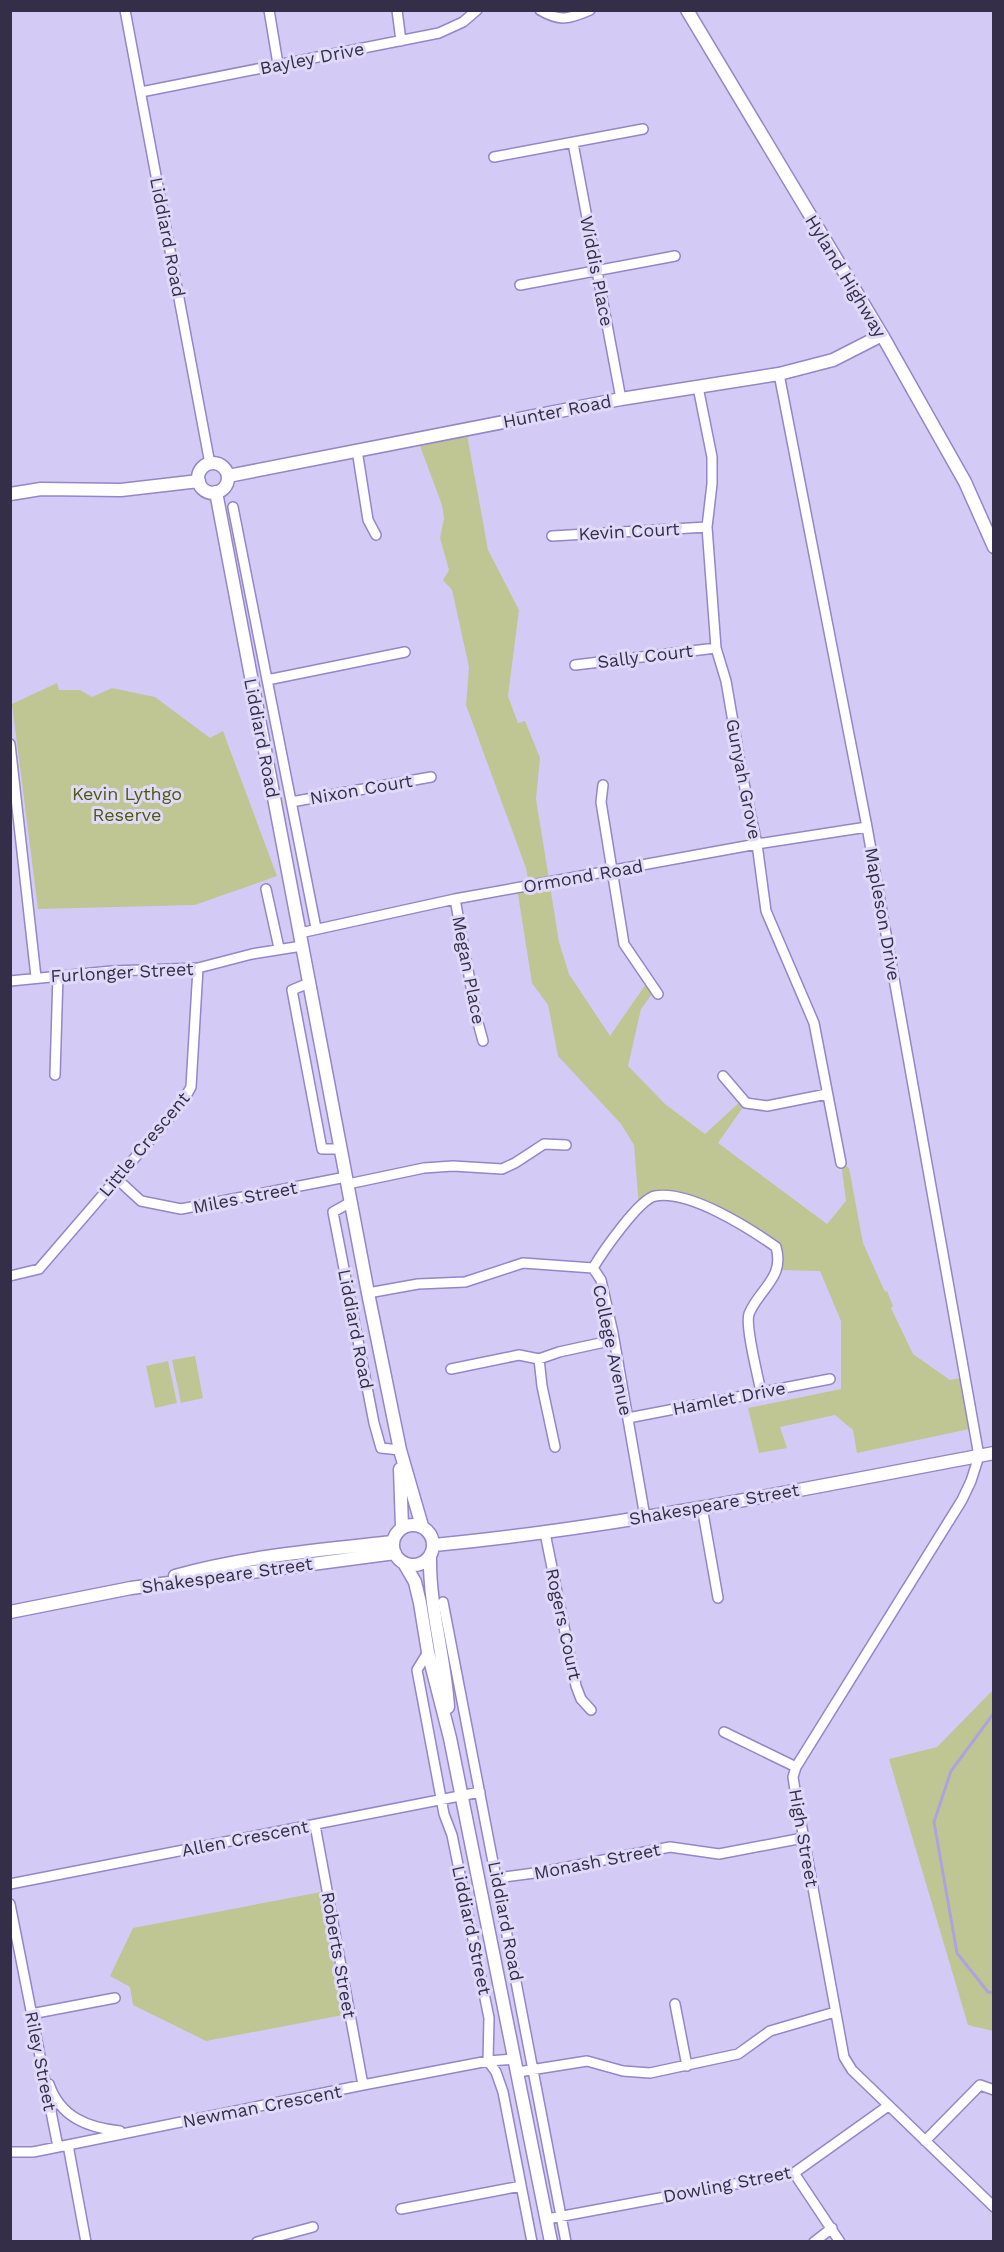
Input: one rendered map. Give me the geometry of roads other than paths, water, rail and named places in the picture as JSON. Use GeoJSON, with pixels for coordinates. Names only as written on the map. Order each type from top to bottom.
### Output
{"type":"FeatureCollection","features":[{"type":"Feature","properties":{"kind":"street","name":"Liddiard Road"},"geometry":{"type":"LineString","coordinates":[[125,10],[210,464]]}},
{"type":"Feature","properties":{"kind":"street"},"geometry":{"type":"LineString","coordinates":[[269,10],[278,64]]}},
{"type":"Feature","properties":{"kind":"street"},"geometry":{"type":"LineString","coordinates":[[397,10],[401,41]]}},
{"type":"Feature","properties":{"kind":"street","name":"Bayley Drive"},"geometry":{"type":"LineString","coordinates":[[141,92],[439,33],[463,22],[477,10]]}},
{"type":"Feature","properties":{"kind":"street"},"geometry":{"type":"LineString","coordinates":[[540,10],[549,16],[567,20],[590,10]]}},
{"type":"Feature","properties":{"kind":"street","name":"Hyland Highway"},"geometry":{"type":"LineString","coordinates":[[687,10],[882,335],[965,482],[993,547]]}},
{"type":"Feature","properties":{"kind":"street"},"geometry":{"type":"LineString","coordinates":[[494,157],[643,129]]}},
{"type":"Feature","properties":{"kind":"street","name":"Widdis Place"},"geometry":{"type":"LineString","coordinates":[[573,143],[621,399]]}},
{"type":"Feature","properties":{"kind":"street"},"geometry":{"type":"LineString","coordinates":[[520,285],[675,256]]}},
{"type":"Feature","properties":{"kind":"street","name":"Hunter Road"},"geometry":{"type":"LineString","coordinates":[[228,476],[621,399],[779,374],[833,360],[882,335]]}},
{"type":"Feature","properties":{"kind":"street","name":"Mapleson Drive"},"geometry":{"type":"LineString","coordinates":[[779,374],[867,827],[979,1456]]}},
{"type":"Feature","properties":{"kind":"street","name":"Gunyah Grove"},"geometry":{"type":"LineString","coordinates":[[698,387],[712,457],[712,484],[707,527],[716,648],[726,681],[757,844],[766,911],[814,1023],[841,1163]]}},
{"type":"Feature","properties":{"kind":"street"},"geometry":{"type":"LineString","coordinates":[[357,450],[368,520],[376,535]]}},
{"type":"Feature","properties":{"kind":"street"},"geometry":{"type":"LineString","coordinates":[[210,464],[220,465],[228,476],[226,485],[216,492],[203,489],[199,481],[202,468],[210,464]]}},
{"type":"Feature","properties":{"kind":"street"},"geometry":{"type":"LineString","coordinates":[[10,494],[41,489],[121,490],[199,481]]}},
{"type":"Feature","properties":{"kind":"street","name":"Liddiard Road"},"geometry":{"type":"LineString","coordinates":[[216,492],[368,1293],[400,1450],[422,1526]]}},
{"type":"Feature","properties":{"kind":"street","name":"Liddiard Road"},"geometry":{"type":"LineString","coordinates":[[233,507],[316,928]]}},
{"type":"Feature","properties":{"kind":"street","name":"Kevin Court"},"geometry":{"type":"LineString","coordinates":[[552,536],[707,527]]}},
{"type":"Feature","properties":{"kind":"street","name":"Sally Court"},"geometry":{"type":"LineString","coordinates":[[575,665],[716,648]]}},
{"type":"Feature","properties":{"kind":"street"},"geometry":{"type":"LineString","coordinates":[[267,680],[405,652]]}},
{"type":"Feature","properties":{"kind":"street"},"geometry":{"type":"LineString","coordinates":[[10,744],[36,977]]}},
{"type":"Feature","properties":{"kind":"street","name":"Nixon Court"},"geometry":{"type":"LineString","coordinates":[[291,802],[431,777]]}},
{"type":"Feature","properties":{"kind":"street"},"geometry":{"type":"LineString","coordinates":[[603,785],[601,802],[624,944],[658,994]]}},
{"type":"Feature","properties":{"kind":"street","name":"Ormond Road"},"geometry":{"type":"LineString","coordinates":[[300,933],[455,899],[757,844],[867,827]]}},
{"type":"Feature","properties":{"kind":"street"},"geometry":{"type":"LineString","coordinates":[[10,845],[21,843]]}},
{"type":"Feature","properties":{"kind":"street"},"geometry":{"type":"LineString","coordinates":[[266,890],[279,948]]}},
{"type":"Feature","properties":{"kind":"street","name":"Megan Place"},"geometry":{"type":"LineString","coordinates":[[455,899],[483,1041]]}},
{"type":"Feature","properties":{"kind":"street","name":"Furlonger Street"},"geometry":{"type":"LineString","coordinates":[[10,981],[58,975],[198,968],[279,948],[303,946]]}},
{"type":"Feature","properties":{"kind":"street","name":"Little Crescent"},"geometry":{"type":"LineString","coordinates":[[10,1276],[39,1269],[182,1103],[191,1087],[198,968]]}},
{"type":"Feature","properties":{"kind":"street"},"geometry":{"type":"LineString","coordinates":[[55,1075],[58,975]]}},
{"type":"Feature","properties":{"kind":"street"},"geometry":{"type":"LineString","coordinates":[[309,983],[292,990],[322,1149],[340,1149]]}},
{"type":"Feature","properties":{"kind":"street"},"geometry":{"type":"LineString","coordinates":[[723,1076],[746,1104],[767,1106],[827,1094]]}},
{"type":"Feature","properties":{"kind":"street","name":"Miles Street"},"geometry":{"type":"LineString","coordinates":[[116,1178],[141,1201],[181,1209],[424,1168],[453,1166],[502,1169],[544,1144],[566,1145]]}},
{"type":"Feature","properties":{"kind":"street"},"geometry":{"type":"LineString","coordinates":[[593,1268],[618,1232],[642,1204],[654,1196],[676,1198],[707,1206],[753,1231],[776,1247],[777,1269],[748,1315],[761,1392]]}},
{"type":"Feature","properties":{"kind":"street","name":"Liddiard Road"},"geometry":{"type":"LineString","coordinates":[[351,1202],[333,1212],[372,1412],[381,1448],[400,1450]]}},
{"type":"Feature","properties":{"kind":"street","name":"College Avenue"},"geometry":{"type":"LineString","coordinates":[[368,1293],[418,1284],[465,1282],[523,1263],[593,1268],[601,1280],[614,1340],[645,1517]]}},
{"type":"Feature","properties":{"kind":"street"},"geometry":{"type":"LineString","coordinates":[[452,1368],[519,1355],[539,1359],[559,1352],[614,1340]]}},
{"type":"Feature","properties":{"kind":"street"},"geometry":{"type":"LineString","coordinates":[[539,1359],[542,1386],[555,1447]]}},
{"type":"Feature","properties":{"kind":"street","name":"Hamlet Drive"},"geometry":{"type":"LineString","coordinates":[[628,1418],[830,1379]]}},
{"type":"Feature","properties":{"kind":"street","name":"Liddiard Road"},"geometry":{"type":"LineString","coordinates":[[400,1450],[402,1527]]}},
{"type":"Feature","properties":{"kind":"street","name":"Shakespeare Street"},"geometry":{"type":"LineString","coordinates":[[432,1551],[645,1517],[993,1453]]}},
{"type":"Feature","properties":{"kind":"street","name":"High Street"},"geometry":{"type":"LineString","coordinates":[[979,1456],[962,1500],[796,1767],[793,1777],[844,2057],[852,2070],[993,2207]]}},
{"type":"Feature","properties":{"kind":"street"},"geometry":{"type":"LineString","coordinates":[[702,1507],[718,1598]]}},
{"type":"Feature","properties":{"kind":"street"},"geometry":{"type":"LineString","coordinates":[[422,1526],[432,1535],[432,1551],[417,1564],[404,1563],[394,1548],[395,1536],[402,1527],[422,1526]]}},
{"type":"Feature","properties":{"kind":"street","name":"Rogers Court"},"geometry":{"type":"LineString","coordinates":[[545,1533],[576,1686],[580,1699],[591,1710]]}},
{"type":"Feature","properties":{"kind":"street","name":"Shakespeare Street"},"geometry":{"type":"LineString","coordinates":[[10,1612],[131,1588],[199,1569],[235,1562],[313,1551],[394,1548]]}},
{"type":"Feature","properties":{"kind":"street","name":"Liddiard Road"},"geometry":{"type":"LineString","coordinates":[[432,1551],[430,1586],[446,1679],[450,1738]]}},
{"type":"Feature","properties":{"kind":"street","name":"Liddiard Road"},"geometry":{"type":"LineString","coordinates":[[404,1563],[415,1582],[428,1652],[450,1738],[551,2241]]}},
{"type":"Feature","properties":{"kind":"street","name":"Liddiard Road"},"geometry":{"type":"LineString","coordinates":[[443,1602],[566,2241]]}},
{"type":"Feature","properties":{"kind":"street","name":"Liddiard Road"},"geometry":{"type":"LineString","coordinates":[[428,1652],[417,1670],[442,1800]]}},
{"type":"Feature","properties":{"kind":"street"},"geometry":{"type":"LineString","coordinates":[[724,1732],[796,1767]]}},
{"type":"Feature","properties":{"kind":"street","name":"Allen Crescent"},"geometry":{"type":"LineString","coordinates":[[10,1884],[480,1792]]}},
{"type":"Feature","properties":{"kind":"street","name":"Liddiard Street"},"geometry":{"type":"LineString","coordinates":[[442,1800],[444,1814],[452,1835],[489,2018],[488,2061]]}},
{"type":"Feature","properties":{"kind":"street","name":"Roberts Street"},"geometry":{"type":"LineString","coordinates":[[315,1825],[363,2085]]}},
{"type":"Feature","properties":{"kind":"street","name":"Monash Street"},"geometry":{"type":"LineString","coordinates":[[497,1878],[542,1872],[670,1847],[719,1854],[803,1838]]}},
{"type":"Feature","properties":{"kind":"street","name":"Riley Street"},"geometry":{"type":"LineString","coordinates":[[10,1904],[58,2147]]}},
{"type":"Feature","properties":{"kind":"street"},"geometry":{"type":"LineString","coordinates":[[31,2014],[115,1998]]}},
{"type":"Feature","properties":{"kind":"street"},"geometry":{"type":"LineString","coordinates":[[675,2004],[687,2066]]}},
{"type":"Feature","properties":{"kind":"street"},"geometry":{"type":"LineString","coordinates":[[518,2072],[587,2061],[637,2073],[650,2073],[687,2066],[738,2054],[770,2031],[835,2012]]}},
{"type":"Feature","properties":{"kind":"street"},"geometry":{"type":"LineString","coordinates":[[38,2050],[52,2092],[62,2108],[87,2125],[105,2130],[129,2132]]}},
{"type":"Feature","properties":{"kind":"street","name":"Newman Crescent"},"geometry":{"type":"LineString","coordinates":[[10,2152],[33,2152],[363,2085],[488,2061],[515,2059]]}},
{"type":"Feature","properties":{"kind":"street"},"geometry":{"type":"LineString","coordinates":[[488,2061],[496,2072],[503,2092],[532,2241]]}},
{"type":"Feature","properties":{"kind":"street"},"geometry":{"type":"LineString","coordinates":[[925,2141],[980,2085],[993,2090]]}},
{"type":"Feature","properties":{"kind":"street","name":"Dowling Street"},"geometry":{"type":"LineString","coordinates":[[547,2219],[794,2173],[888,2106]]}},
{"type":"Feature","properties":{"kind":"street"},"geometry":{"type":"LineString","coordinates":[[68,2145],[86,2241]]}},
{"type":"Feature","properties":{"kind":"street"},"geometry":{"type":"LineString","coordinates":[[794,2173],[840,2241]]}},
{"type":"Feature","properties":{"kind":"street"},"geometry":{"type":"LineString","coordinates":[[401,2209],[521,2186]]}},
{"type":"Feature","properties":{"kind":"street"},"geometry":{"type":"LineString","coordinates":[[257,2241],[313,2227]]}},
{"type":"Feature","properties":{"kind":"street"},"geometry":{"type":"LineString","coordinates":[[814,2241],[832,2228]]}},
{"type":"Feature","properties":{"kind":"waterway"},"geometry":{"type":"LineString","coordinates":[[994,1713],[951,1771],[934,1822],[957,1953],[988,1992],[994,1993]]}},
{"type":"Feature","properties":{"kind":"park label","name":"Kevin Lythgo Reserve"},"geometry":{"type":"Point","coordinates":[127,803]}}]}
